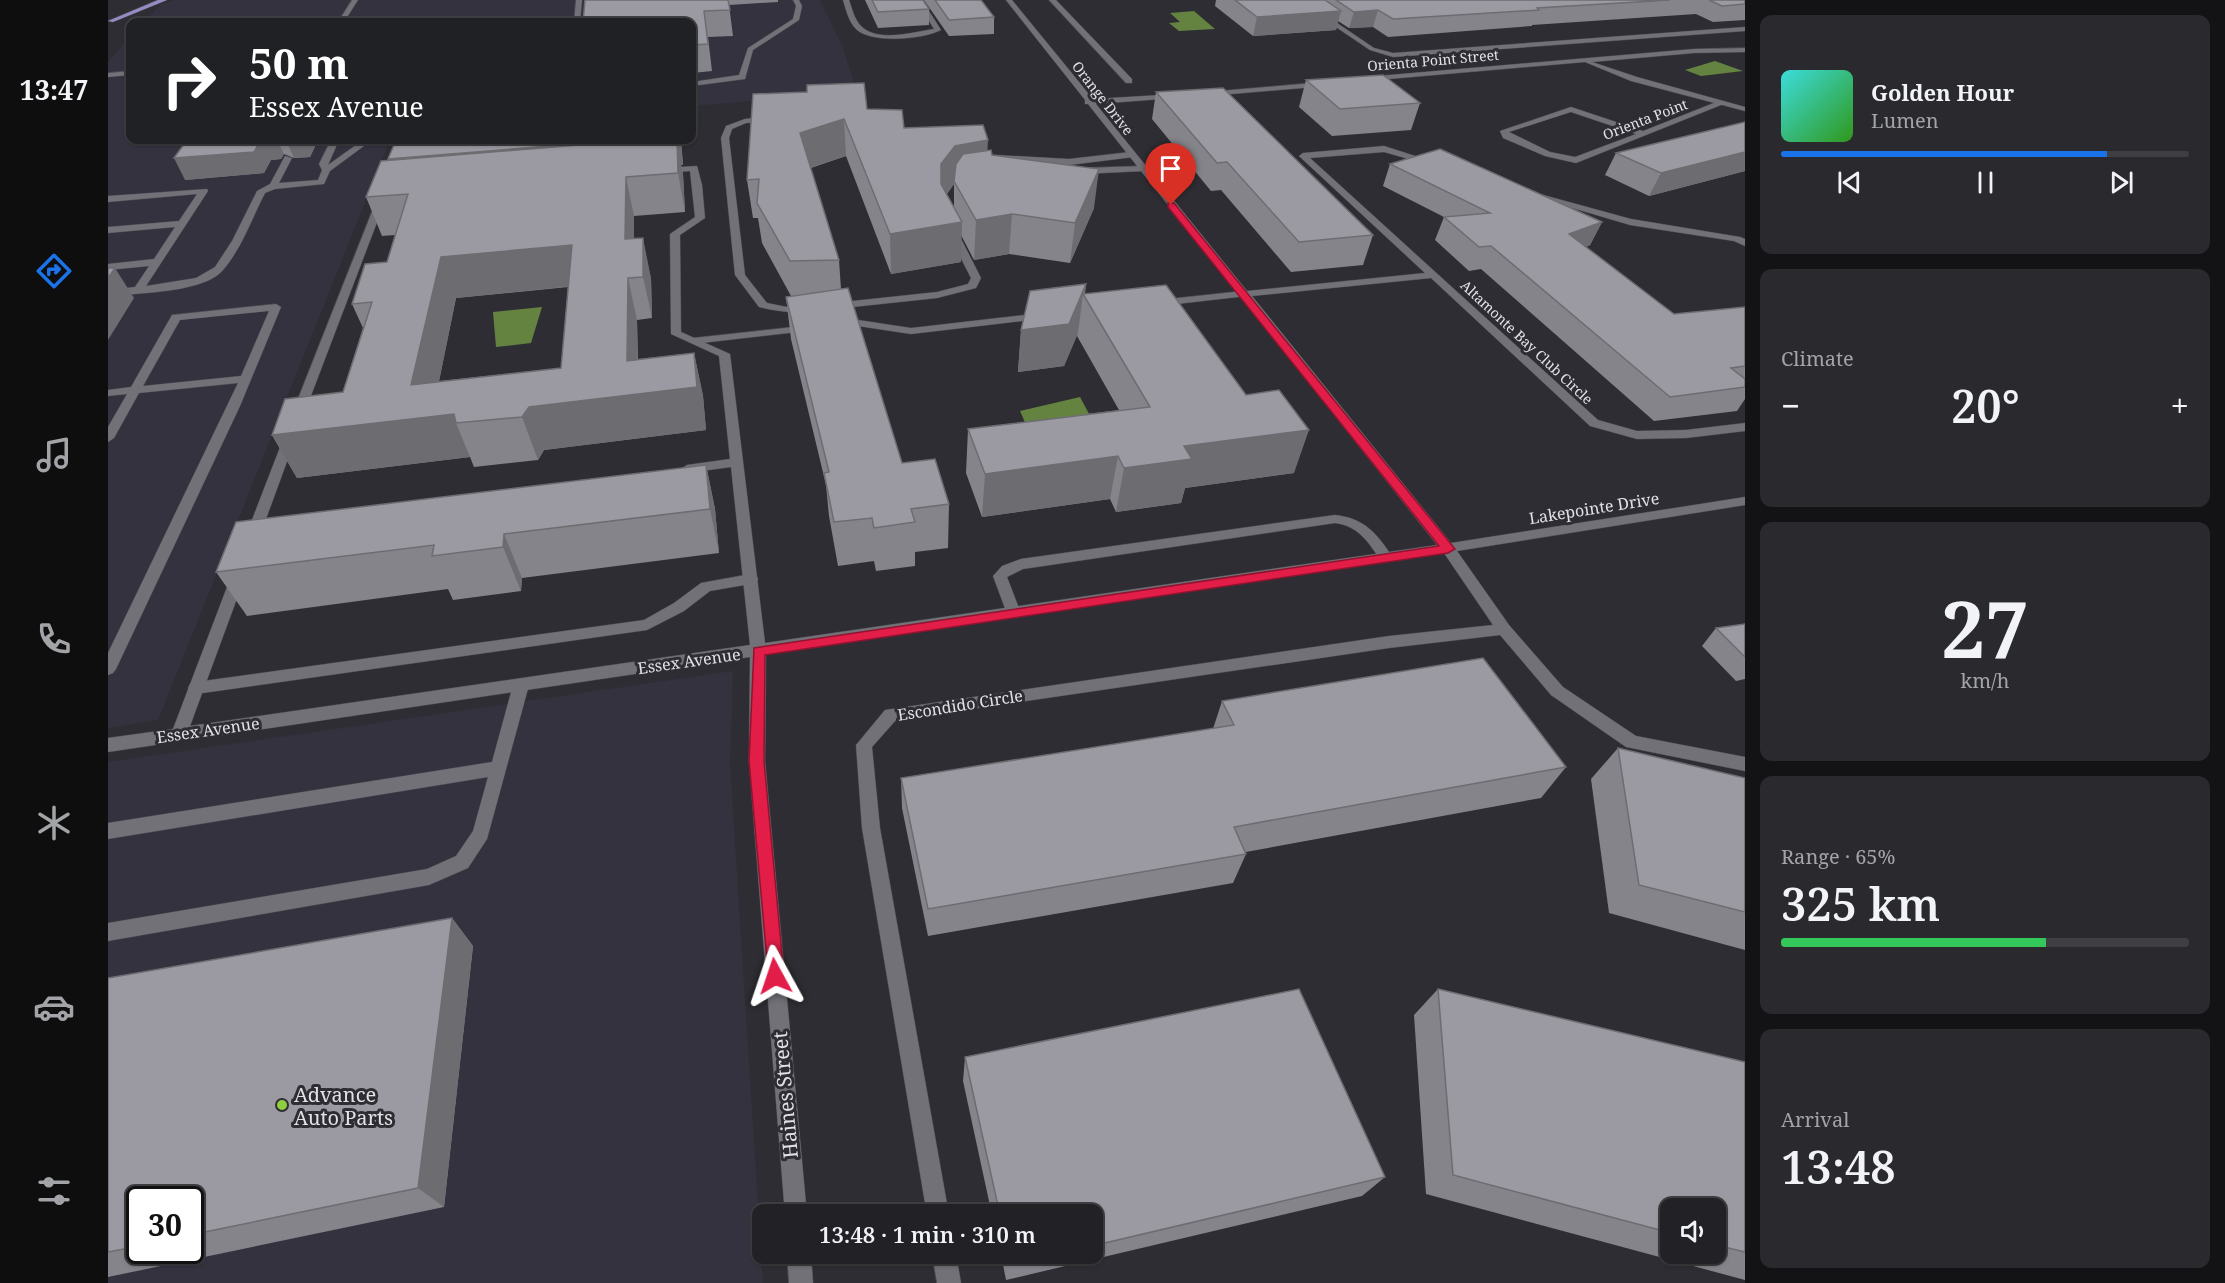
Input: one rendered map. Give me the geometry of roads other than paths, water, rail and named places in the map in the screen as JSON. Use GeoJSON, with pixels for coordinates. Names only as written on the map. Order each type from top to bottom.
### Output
{"type":"FeatureCollection","features":[{"type":"Feature","properties":{"kind":"main road"},"geometry":{"type":"LineString","coordinates":[[110,22],[164,0]]}},
{"type":"Feature","properties":{"kind":"main road"},"geometry":{"type":"LineString","coordinates":[[110,22],[128,4]]}},
{"type":"Feature","properties":{"kind":"street"},"geometry":{"type":"LineString","coordinates":[[343,18],[355,0]]}},
{"type":"Feature","properties":{"kind":"street"},"geometry":{"type":"LineString","coordinates":[[577,18],[579,0]]}},
{"type":"Feature","properties":{"kind":"street"},"geometry":{"type":"LineString","coordinates":[[696,84],[727,81],[742,77],[750,49],[796,20],[800,6],[796,0]]}},
{"type":"Feature","properties":{"kind":"street"},"geometry":{"type":"LineString","coordinates":[[846,0],[858,28],[870,34],[895,35],[938,30],[919,0]]}},
{"type":"Feature","properties":{"kind":"street","name":"Orange Drive"},"geometry":{"type":"LineString","coordinates":[[1009,0],[1142,170],[1448,549]]}},
{"type":"Feature","properties":{"kind":"street"},"geometry":{"type":"LineString","coordinates":[[1052,0],[1129,81]]}},
{"type":"Feature","properties":{"kind":"street"},"geometry":{"type":"LineString","coordinates":[[1299,0],[1372,49],[1393,55],[1745,29]]}},
{"type":"Feature","properties":{"kind":"street","name":"Orienta Point Street"},"geometry":{"type":"LineString","coordinates":[[1357,80],[1694,51],[1745,50]]}},
{"type":"Feature","properties":{"kind":"street","name":"Orienta Point"},"geometry":{"type":"LineString","coordinates":[[1582,61],[1745,109]]}},
{"type":"Feature","properties":{"kind":"street"},"geometry":{"type":"LineString","coordinates":[[108,75],[126,73]]}},
{"type":"Feature","properties":{"kind":"street"},"geometry":{"type":"LineString","coordinates":[[1194,95],[1334,83]]}},
{"type":"Feature","properties":{"kind":"street"},"geometry":{"type":"LineString","coordinates":[[1088,102],[1182,96]]}},
{"type":"Feature","properties":{"kind":"street","name":"Orienta Point"},"geometry":{"type":"LineString","coordinates":[[1644,134],[1571,110],[1504,131],[1506,136],[1548,154],[1576,160],[1644,134],[1722,104]]}},
{"type":"Feature","properties":{"kind":"street"},"geometry":{"type":"LineString","coordinates":[[784,118],[745,121],[729,128],[725,138],[740,275],[763,305],[787,310],[821,307],[937,294],[972,286],[976,278],[974,268],[948,222]]}},
{"type":"Feature","properties":{"kind":"street"},"geometry":{"type":"LineString","coordinates":[[327,170],[323,164],[333,144]]}},
{"type":"Feature","properties":{"kind":"street"},"geometry":{"type":"LineString","coordinates":[[108,293],[197,280],[218,271],[261,191],[273,186],[321,182],[327,170],[363,144]]}},
{"type":"Feature","properties":{"kind":"street","name":"Altamonte Bay Club Circle"},"geometry":{"type":"LineString","coordinates":[[1440,165],[1384,149],[1303,156],[1594,423],[1637,435],[1686,434],[1745,427]]}},
{"type":"Feature","properties":{"kind":"street"},"geometry":{"type":"LineString","coordinates":[[989,157],[1069,162],[1131,155]]}},
{"type":"Feature","properties":{"kind":"street"},"geometry":{"type":"LineString","coordinates":[[273,186],[288,158]]}},
{"type":"Feature","properties":{"kind":"street"},"geometry":{"type":"LineString","coordinates":[[1022,158],[1026,171]]}},
{"type":"Feature","properties":{"kind":"street"},"geometry":{"type":"LineString","coordinates":[[648,172],[694,168],[698,184],[700,218],[675,234],[676,334],[693,341],[858,323],[911,331],[1057,315]]}},
{"type":"Feature","properties":{"kind":"street"},"geometry":{"type":"LineString","coordinates":[[1073,172],[1142,170]]}},
{"type":"Feature","properties":{"kind":"street"},"geometry":{"type":"LineString","coordinates":[[1518,189],[1630,222],[1742,239]]}},
{"type":"Feature","properties":{"kind":"street"},"geometry":{"type":"LineString","coordinates":[[108,199],[204,191],[138,290]]}},
{"type":"Feature","properties":{"kind":"street"},"geometry":{"type":"LineString","coordinates":[[179,734],[264,520],[378,201],[382,196],[394,195]]}},
{"type":"Feature","properties":{"kind":"street"},"geometry":{"type":"LineString","coordinates":[[108,231],[182,224]]}},
{"type":"Feature","properties":{"kind":"street"},"geometry":{"type":"LineString","coordinates":[[108,267],[156,262]]}},
{"type":"Feature","properties":{"kind":"street"},"geometry":{"type":"LineString","coordinates":[[1150,304],[1435,275]]}},
{"type":"Feature","properties":{"kind":"street"},"geometry":{"type":"LineString","coordinates":[[108,438],[176,317],[276,307],[245,379],[108,669]]}},
{"type":"Feature","properties":{"kind":"street","name":"Haines Street"},"geometry":{"type":"LineString","coordinates":[[693,341],[724,354],[738,462],[758,651],[757,761],[795,1204]]}},
{"type":"Feature","properties":{"kind":"street"},"geometry":{"type":"LineString","coordinates":[[108,393],[245,379]]}},
{"type":"Feature","properties":{"kind":"street"},"geometry":{"type":"LineString","coordinates":[[668,471],[738,462]]}},
{"type":"Feature","properties":{"kind":"street","name":"Lakepointe Drive"},"geometry":{"type":"LineString","coordinates":[[1448,549],[1745,501]]}},
{"type":"Feature","properties":{"kind":"street"},"geometry":{"type":"LineString","coordinates":[[1013,611],[1000,576],[1007,569],[1021,564],[1342,519],[1349,520],[1368,530],[1386,558]]}},
{"type":"Feature","properties":{"kind":"street"},"geometry":{"type":"LineString","coordinates":[[1448,549],[1504,629],[1557,691],[1632,742],[1745,764]]}},
{"type":"Feature","properties":{"kind":"street","name":"Essex Avenue"},"geometry":{"type":"LineString","coordinates":[[108,745],[1448,549]]}},
{"type":"Feature","properties":{"kind":"street"},"geometry":{"type":"LineString","coordinates":[[196,688],[647,625],[680,607],[706,587],[751,579]]}},
{"type":"Feature","properties":{"kind":"street","name":"Escondido Circle"},"geometry":{"type":"LineString","coordinates":[[936,1204],[871,828],[864,746],[891,714],[1389,642],[1504,629]]}},
{"type":"Feature","properties":{"kind":"street"},"geometry":{"type":"LineString","coordinates":[[108,932],[429,877],[462,862],[481,834],[521,685]]}},
{"type":"Feature","properties":{"kind":"street"},"geometry":{"type":"LineString","coordinates":[[108,831],[498,768]]}},
{"type":"Feature","properties":{"kind":"street"},"geometry":{"type":"LineString","coordinates":[[800,1264],[801,1283]]}},
{"type":"Feature","properties":{"kind":"street"},"geometry":{"type":"LineString","coordinates":[[946,1264],[949,1283]]}},
{"type":"Feature","properties":{"kind":"place","name":"Advance Auto Parts"},"geometry":{"type":"Point","coordinates":[282,1105]}}]}
